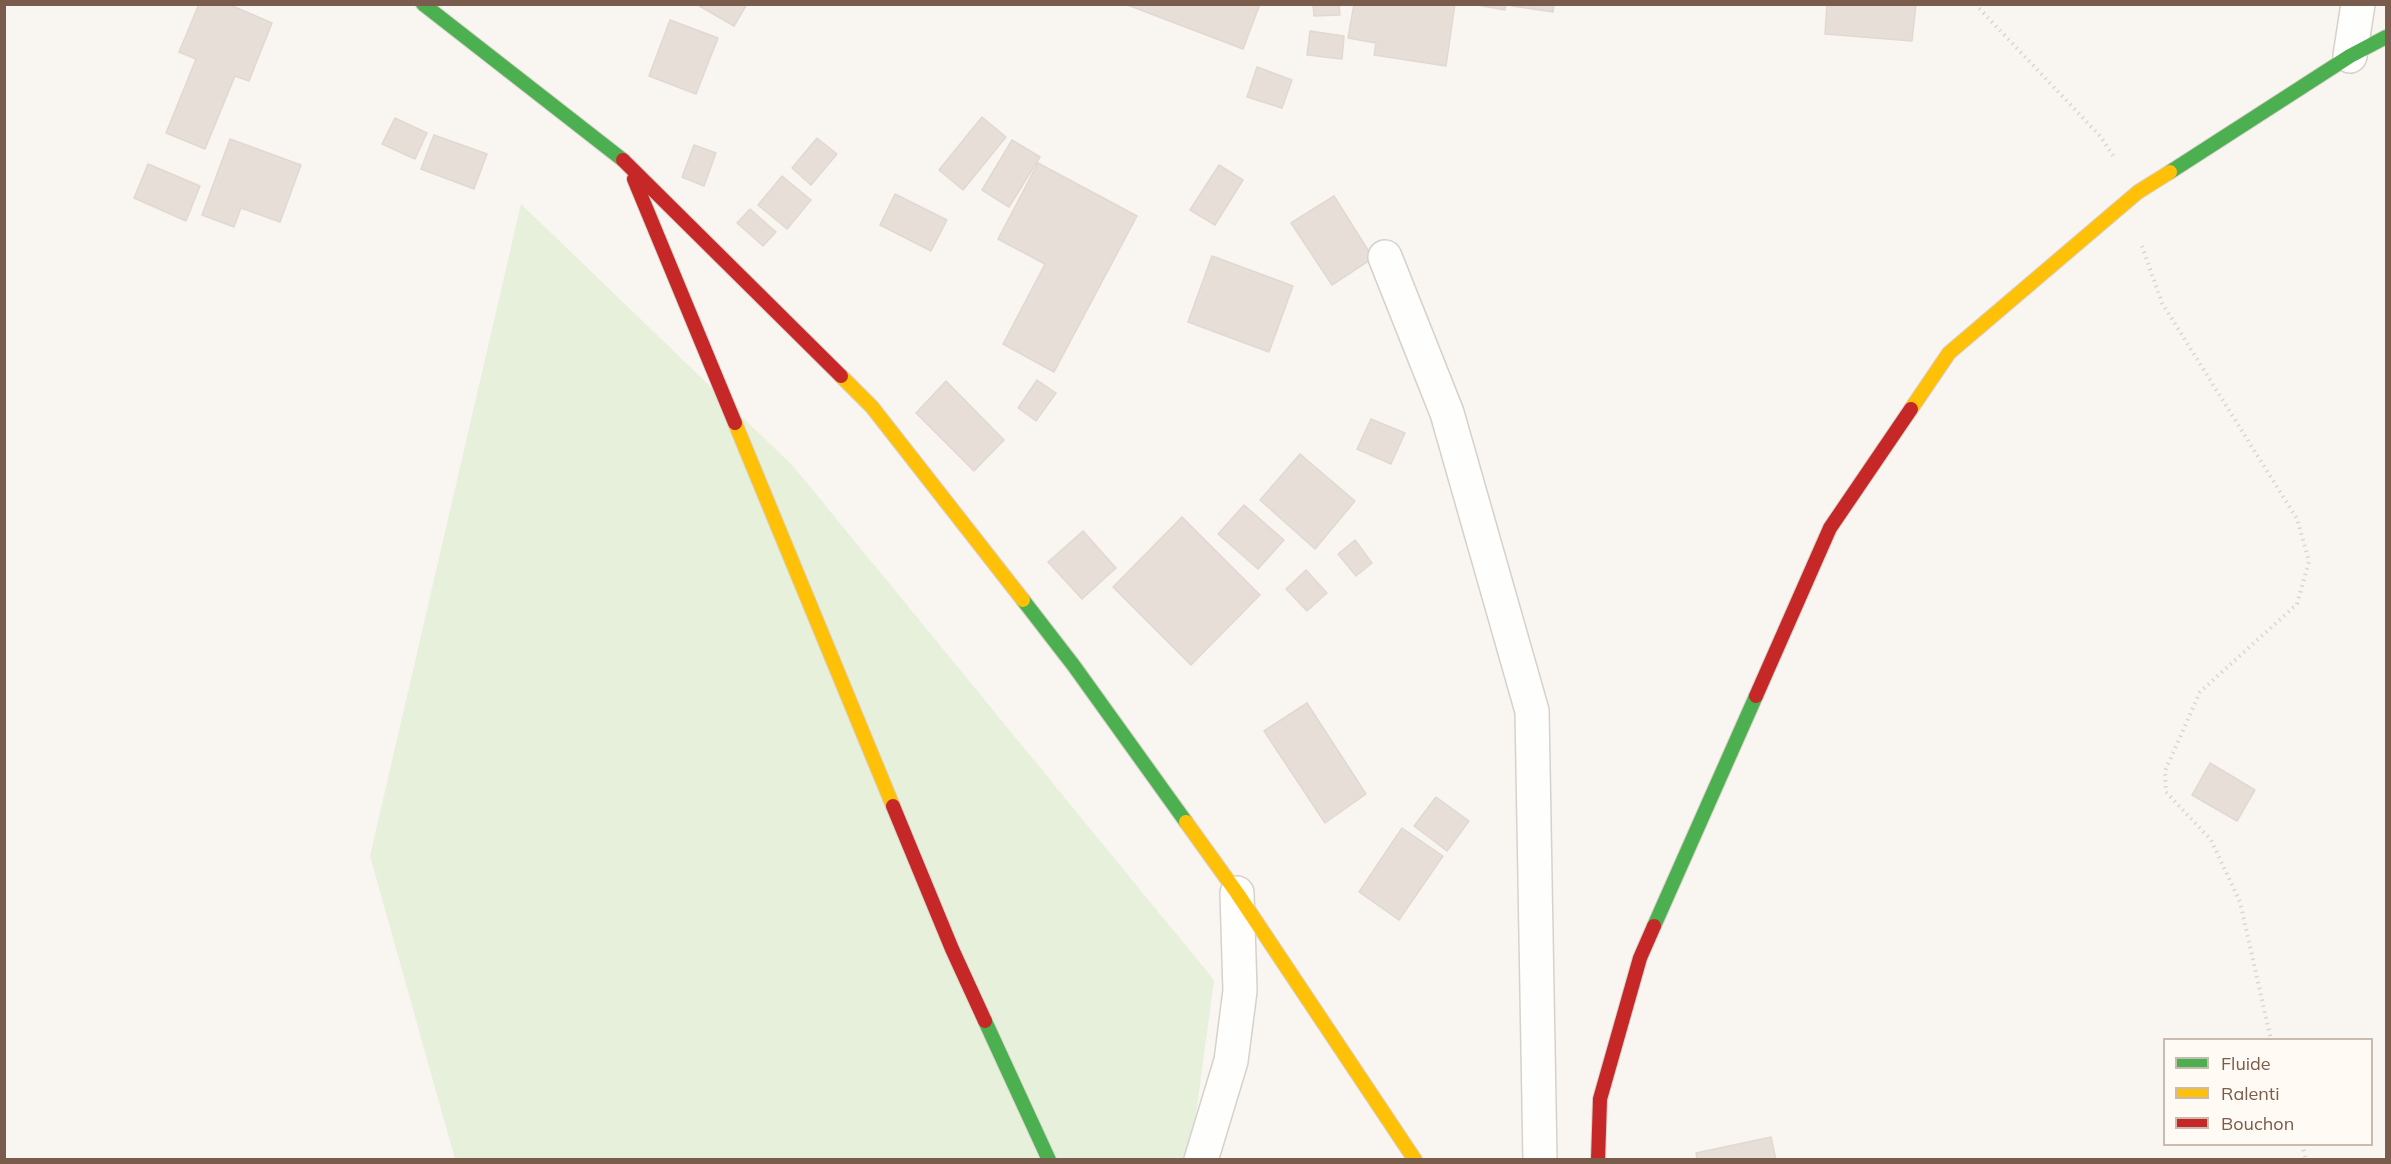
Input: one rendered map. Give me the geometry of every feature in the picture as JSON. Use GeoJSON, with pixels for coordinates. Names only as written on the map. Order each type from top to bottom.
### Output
{"type":"FeatureCollection","features":[{"type":"Feature","properties":{"kind":"street"},"geometry":{"type":"LineString","coordinates":[[423,4],[627,163],[872,407],[1074,666],[1237,893],[1415,1160]]}},
{"type":"Feature","properties":{"kind":"street"},"geometry":{"type":"LineString","coordinates":[[2350,56],[2358,4]]}},
{"type":"Feature","properties":{"kind":"street"},"geometry":{"type":"LineString","coordinates":[[1598,1160],[1600,1099],[1640,958],[1830,528],[1949,353],[2138,192],[2350,56],[2386,37]]}},
{"type":"Feature","properties":{"kind":"street"},"geometry":{"type":"LineString","coordinates":[[627,163],[952,949],[1049,1160]]}},
{"type":"Feature","properties":{"kind":"street"},"geometry":{"type":"LineString","coordinates":[[1385,257],[1447,412],[1532,711],[1539,1160]]}},
{"type":"Feature","properties":{"kind":"street"},"geometry":{"type":"LineString","coordinates":[[1201,1160],[1231,1061],[1240,991],[1237,893]]}},
{"type":"Feature","properties":{"kind":"path"},"geometry":{"type":"LineString","coordinates":[[1975,4],[2101,137],[2138,192],[2140,241],[2162,303],[2297,519],[2309,561],[2297,604],[2200,692],[2165,771],[2166,792],[2211,840],[2240,902],[2271,1038]]}},
{"type":"Feature","properties":{"kind":"green space"},"geometry":{"type":"Polygon","coordinates":[[[521,204],[793,466],[1214,980],[1190,1159],[455,1159],[370,856],[521,204]]]}},
{"type":"Feature","properties":{"kind":"building"},"geometry":{"type":"Polygon","coordinates":[[[199,4],[228,4],[272,23],[249,81],[235,76],[205,149],[166,133],[196,59],[179,52],[199,4]]]}},
{"type":"Feature","properties":{"kind":"building"},"geometry":{"type":"Polygon","coordinates":[[[696,4],[747,4],[734,26],[696,4]]]}},
{"type":"Feature","properties":{"kind":"building"},"geometry":{"type":"Polygon","coordinates":[[[1125,4],[1260,4],[1243,49],[1125,4]]]}},
{"type":"Feature","properties":{"kind":"building"},"geometry":{"type":"Polygon","coordinates":[[[1313,4],[1339,4],[1340,15],[1314,16],[1313,4]]]}},
{"type":"Feature","properties":{"kind":"building"},"geometry":{"type":"Polygon","coordinates":[[[1354,4],[1455,4],[1446,66],[1374,55],[1376,43],[1348,38],[1354,4]]]}},
{"type":"Feature","properties":{"kind":"building"},"geometry":{"type":"Polygon","coordinates":[[[1472,4],[1506,4],[1505,10],[1472,4]]]}},
{"type":"Feature","properties":{"kind":"building"},"geometry":{"type":"Polygon","coordinates":[[[1512,4],[1554,4],[1553,12],[1512,6],[1512,4]]]}},
{"type":"Feature","properties":{"kind":"building"},"geometry":{"type":"Polygon","coordinates":[[[1827,4],[1916,4],[1912,41],[1825,34],[1827,4]]]}},
{"type":"Feature","properties":{"kind":"building"},"geometry":{"type":"Polygon","coordinates":[[[670,20],[718,38],[696,94],[649,76],[670,20]]]}},
{"type":"Feature","properties":{"kind":"building"},"geometry":{"type":"Polygon","coordinates":[[[1310,31],[1344,36],[1342,59],[1307,55],[1310,31]]]}},
{"type":"Feature","properties":{"kind":"building"},"geometry":{"type":"Polygon","coordinates":[[[1257,67],[1292,80],[1282,108],[1247,97],[1257,67]]]}},
{"type":"Feature","properties":{"kind":"building"},"geometry":{"type":"Polygon","coordinates":[[[982,117],[1006,137],[963,190],[939,170],[982,117]]]}},
{"type":"Feature","properties":{"kind":"building"},"geometry":{"type":"Polygon","coordinates":[[[395,118],[427,133],[415,159],[382,144],[395,118]]]}},
{"type":"Feature","properties":{"kind":"building"},"geometry":{"type":"Polygon","coordinates":[[[434,135],[487,154],[474,189],[421,169],[434,135]]]}},
{"type":"Feature","properties":{"kind":"building"},"geometry":{"type":"Polygon","coordinates":[[[817,138],[837,154],[811,185],[792,168],[817,138]]]}},
{"type":"Feature","properties":{"kind":"building"},"geometry":{"type":"Polygon","coordinates":[[[230,139],[301,165],[280,222],[241,208],[234,227],[202,215],[230,139]]]}},
{"type":"Feature","properties":{"kind":"building"},"geometry":{"type":"Polygon","coordinates":[[[1012,140],[1040,157],[1009,207],[982,190],[1012,140]]]}},
{"type":"Feature","properties":{"kind":"building"},"geometry":{"type":"Polygon","coordinates":[[[694,145],[716,153],[704,186],[682,177],[694,145]]]}},
{"type":"Feature","properties":{"kind":"building"},"geometry":{"type":"Polygon","coordinates":[[[1038,163],[1137,216],[1054,372],[1003,344],[1045,264],[998,239],[1038,163]]]}},
{"type":"Feature","properties":{"kind":"building"},"geometry":{"type":"Polygon","coordinates":[[[148,164],[200,186],[186,221],[134,198],[148,164]]]}},
{"type":"Feature","properties":{"kind":"building"},"geometry":{"type":"Polygon","coordinates":[[[1219,165],[1243,180],[1215,225],[1190,210],[1219,165]]]}},
{"type":"Feature","properties":{"kind":"building"},"geometry":{"type":"Polygon","coordinates":[[[782,176],[811,200],[787,229],[758,205],[782,176]]]}},
{"type":"Feature","properties":{"kind":"building"},"geometry":{"type":"Polygon","coordinates":[[[895,194],[947,220],[931,251],[880,225],[895,194]]]}},
{"type":"Feature","properties":{"kind":"building"},"geometry":{"type":"Polygon","coordinates":[[[1334,196],[1373,258],[1332,285],[1291,223],[1334,196]]]}},
{"type":"Feature","properties":{"kind":"building"},"geometry":{"type":"Polygon","coordinates":[[[750,209],[776,232],[763,246],[737,223],[750,209]]]}},
{"type":"Feature","properties":{"kind":"building"},"geometry":{"type":"Polygon","coordinates":[[[1212,256],[1293,286],[1269,352],[1188,322],[1212,256]]]}},
{"type":"Feature","properties":{"kind":"building"},"geometry":{"type":"Polygon","coordinates":[[[1037,380],[1056,393],[1036,421],[1018,408],[1037,380]]]}},
{"type":"Feature","properties":{"kind":"building"},"geometry":{"type":"Polygon","coordinates":[[[946,381],[1004,440],[974,471],[916,413],[946,381]]]}},
{"type":"Feature","properties":{"kind":"building"},"geometry":{"type":"Polygon","coordinates":[[[1371,419],[1405,433],[1391,464],[1357,449],[1371,419]]]}},
{"type":"Feature","properties":{"kind":"building"},"geometry":{"type":"Polygon","coordinates":[[[1300,454],[1355,501],[1315,549],[1260,500],[1300,454]]]}},
{"type":"Feature","properties":{"kind":"building"},"geometry":{"type":"Polygon","coordinates":[[[1244,505],[1284,540],[1258,569],[1218,534],[1244,505]]]}},
{"type":"Feature","properties":{"kind":"building"},"geometry":{"type":"Polygon","coordinates":[[[1182,517],[1260,595],[1191,665],[1113,587],[1182,517]]]}},
{"type":"Feature","properties":{"kind":"building"},"geometry":{"type":"Polygon","coordinates":[[[1083,531],[1116,568],[1082,599],[1048,562],[1083,531]]]}},
{"type":"Feature","properties":{"kind":"building"},"geometry":{"type":"Polygon","coordinates":[[[1355,540],[1372,563],[1356,576],[1338,554],[1355,540]]]}},
{"type":"Feature","properties":{"kind":"building"},"geometry":{"type":"Polygon","coordinates":[[[1306,570],[1327,593],[1307,611],[1286,589],[1306,570]]]}},
{"type":"Feature","properties":{"kind":"building"},"geometry":{"type":"Polygon","coordinates":[[[1307,703],[1366,794],[1325,823],[1264,731],[1307,703]]]}},
{"type":"Feature","properties":{"kind":"building"},"geometry":{"type":"Polygon","coordinates":[[[2210,763],[2255,790],[2237,821],[2192,795],[2210,763]]]}},
{"type":"Feature","properties":{"kind":"building"},"geometry":{"type":"Polygon","coordinates":[[[1436,797],[1469,821],[1447,851],[1414,826],[1436,797]]]}},
{"type":"Feature","properties":{"kind":"building"},"geometry":{"type":"Polygon","coordinates":[[[1402,828],[1443,856],[1399,920],[1359,892],[1402,828]]]}},
{"type":"Feature","properties":{"kind":"building"},"geometry":{"type":"Polygon","coordinates":[[[1771,1137],[1776,1160],[1697,1160],[1696,1153],[1771,1137]]]}},
{"type":"Feature","properties":{"kind":"traffic: fast"},"geometry":{"type":"LineString","coordinates":[[423,4],[623,160]]}},
{"type":"Feature","properties":{"kind":"traffic: fast"},"geometry":{"type":"LineString","coordinates":[[2170,172],[2350,56],[2386,37]]}},
{"type":"Feature","properties":{"kind":"traffic: fast"},"geometry":{"type":"LineString","coordinates":[[1023,600],[1074,666],[1186,822]]}},
{"type":"Feature","properties":{"kind":"traffic: fast"},"geometry":{"type":"LineString","coordinates":[[1654,926],[1756,696]]}},
{"type":"Feature","properties":{"kind":"traffic: fast"},"geometry":{"type":"LineString","coordinates":[[985,1021],[1049,1160]]}},
{"type":"Feature","properties":{"kind":"traffic: slow"},"geometry":{"type":"LineString","coordinates":[[1911,409],[1949,353],[2138,192],[2170,172]]}},
{"type":"Feature","properties":{"kind":"traffic: slow"},"geometry":{"type":"LineString","coordinates":[[841,376],[872,407],[1023,600]]}},
{"type":"Feature","properties":{"kind":"traffic: slow"},"geometry":{"type":"LineString","coordinates":[[735,423],[893,806]]}},
{"type":"Feature","properties":{"kind":"traffic: slow"},"geometry":{"type":"LineString","coordinates":[[1186,822],[1237,893],[1415,1160]]}},
{"type":"Feature","properties":{"kind":"traffic: jam"},"geometry":{"type":"LineString","coordinates":[[623,160],[841,376]]}},
{"type":"Feature","properties":{"kind":"traffic: jam"},"geometry":{"type":"LineString","coordinates":[[634,179],[735,423]]}},
{"type":"Feature","properties":{"kind":"traffic: jam"},"geometry":{"type":"LineString","coordinates":[[1756,696],[1830,528],[1911,409]]}},
{"type":"Feature","properties":{"kind":"traffic: jam"},"geometry":{"type":"LineString","coordinates":[[893,806],[952,949],[985,1021]]}},
{"type":"Feature","properties":{"kind":"traffic: jam"},"geometry":{"type":"LineString","coordinates":[[1598,1160],[1600,1099],[1640,958],[1654,926]]}}]}
